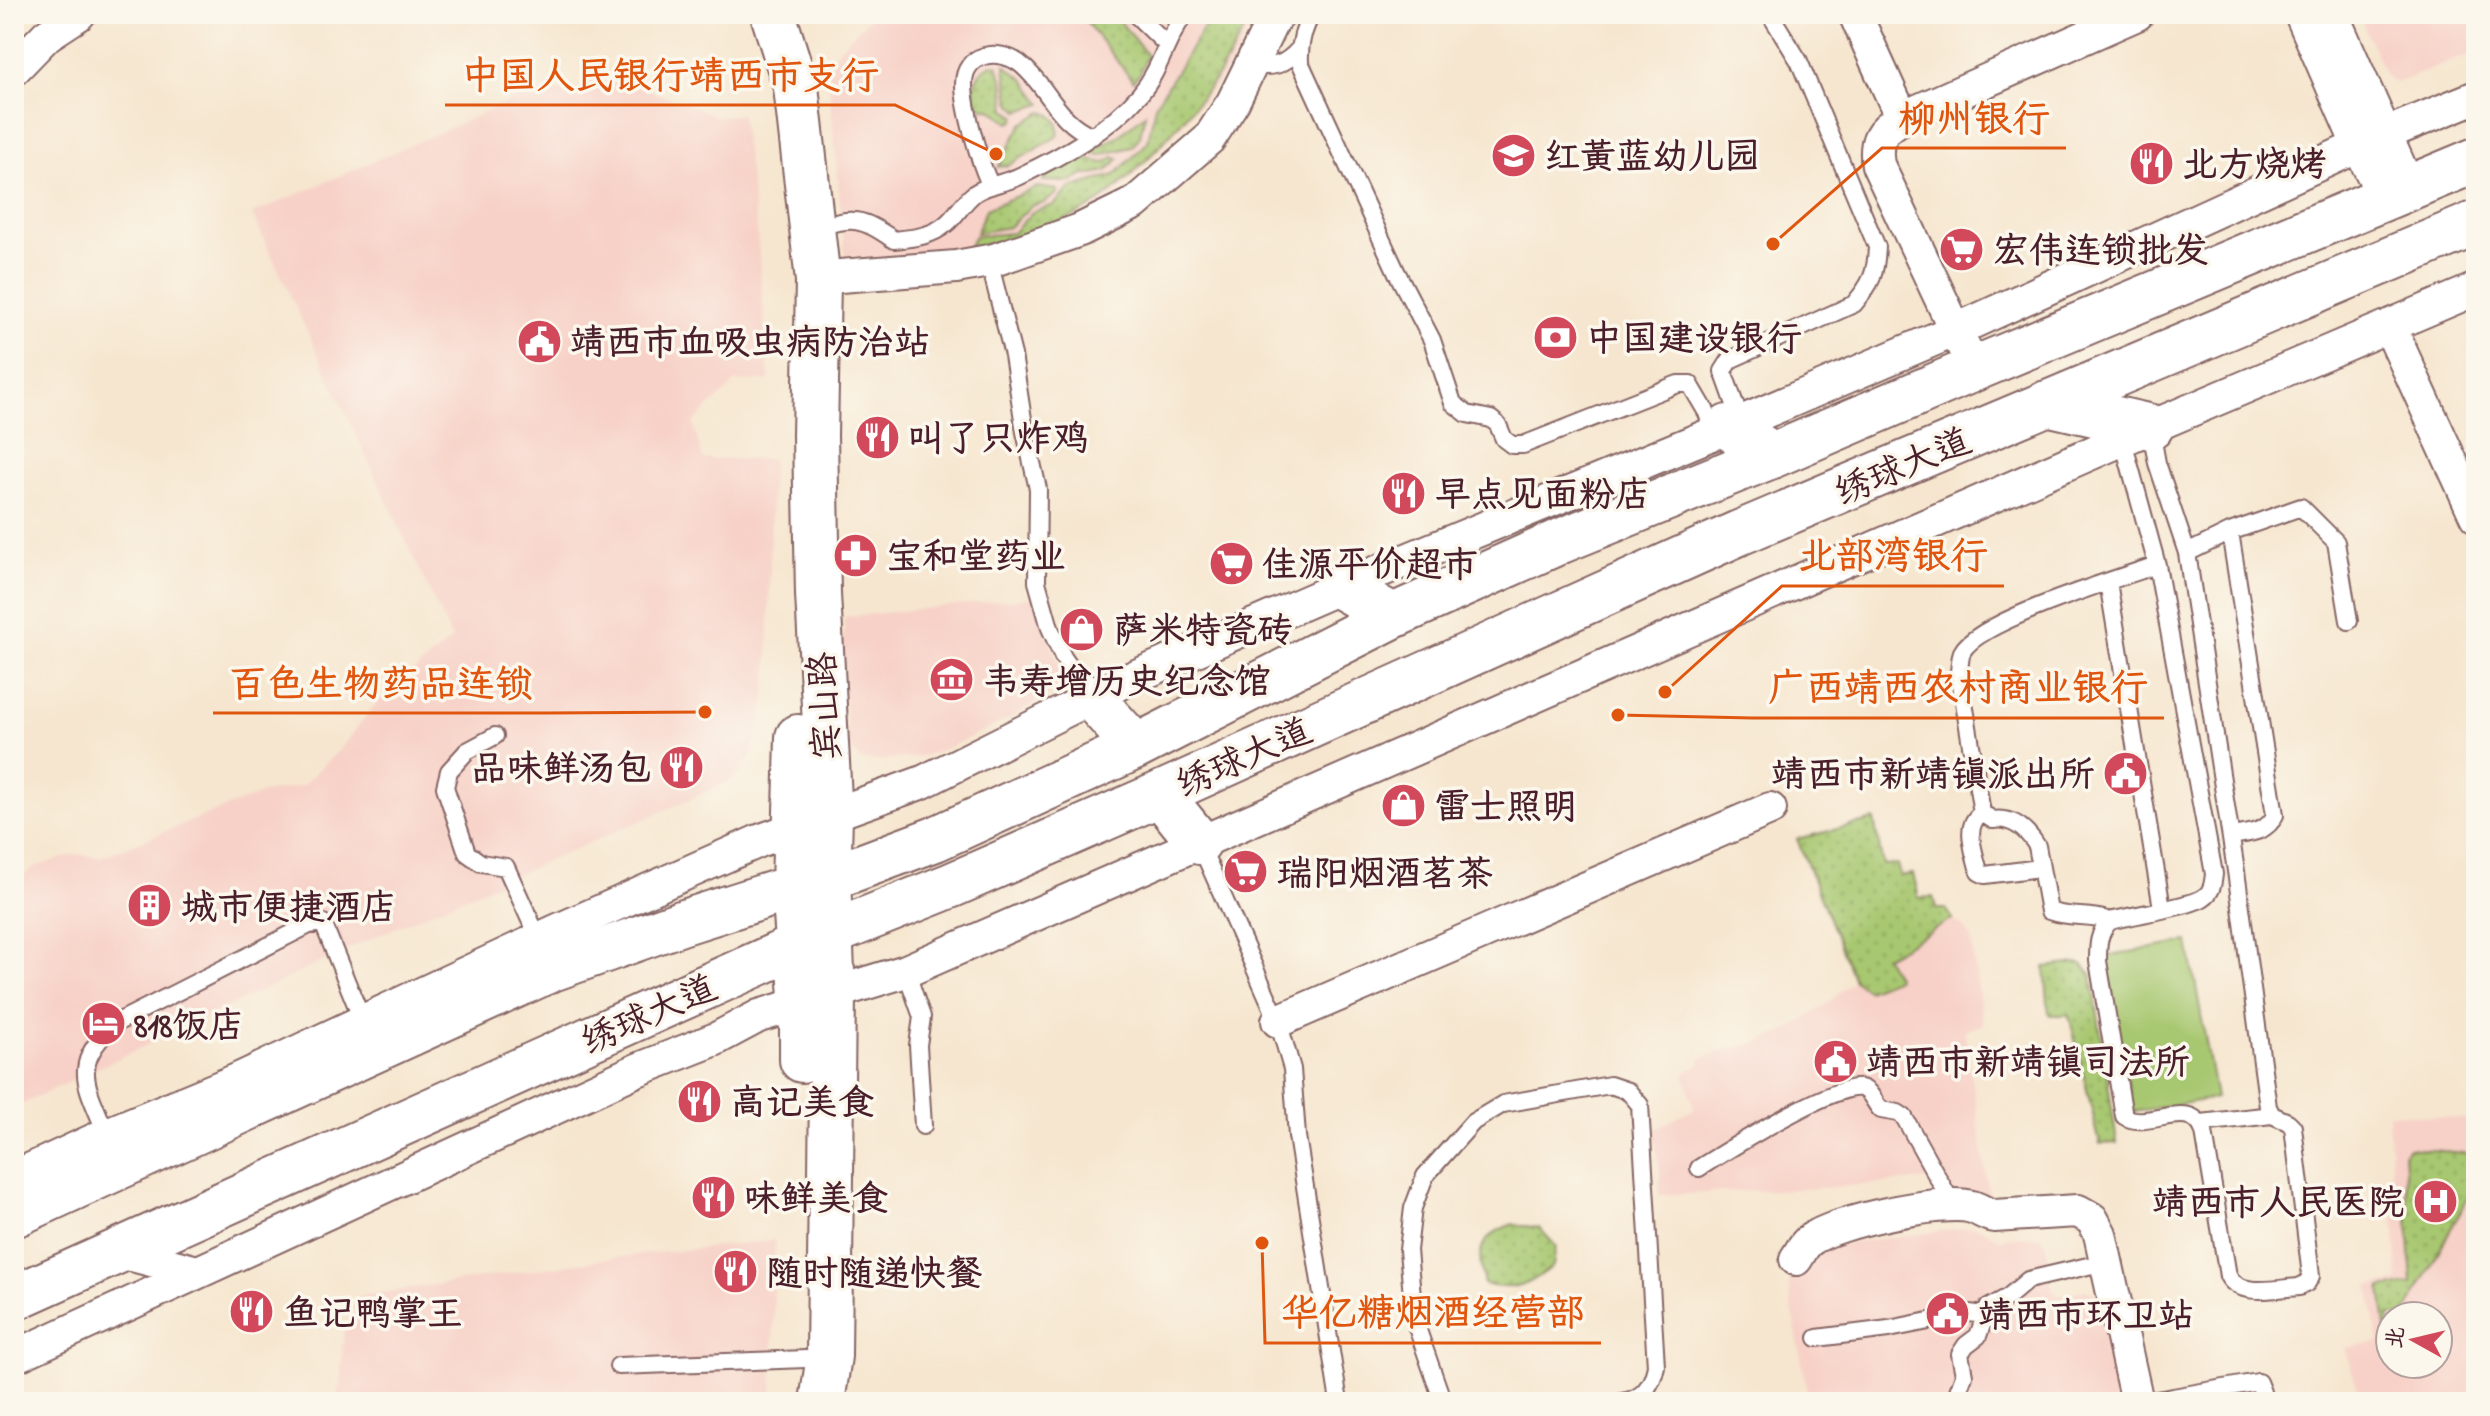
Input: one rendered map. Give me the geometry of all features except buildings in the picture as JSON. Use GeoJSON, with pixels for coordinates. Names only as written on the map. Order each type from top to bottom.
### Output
{"type":"FeatureCollection","features":[{"type":"Feature","properties":{"kind":"main road","name":"宾山路"},"geometry":{"type":"LineString","coordinates":[[750,14],[768,88],[789,281],[799,758],[813,823]]}},
{"type":"Feature","properties":{"kind":"main road","name":"宾山路"},"geometry":{"type":"LineString","coordinates":[[773,14],[796,87],[818,281],[815,435],[818,594],[811,883],[829,1356],[822,1402]]}},
{"type":"Feature","properties":{"kind":"main road","name":"绣球大道"},"geometry":{"type":"LineString","coordinates":[[14,1215],[103,1162],[545,955],[681,923],[811,883],[935,839],[1136,747],[1393,616],[1561,541],[1774,455],[2476,160]]}},
{"type":"Feature","properties":{"kind":"main road","name":"绣球大道"},"geometry":{"type":"LineString","coordinates":[[14,1298],[814,942],[1160,794],[1739,533],[2476,223]]}},
{"type":"Feature","properties":{"kind":"main road"},"geometry":{"type":"LineString","coordinates":[[2047,403],[2137,434]]}},
{"type":"Feature","properties":{"kind":"main road"},"geometry":{"type":"LineString","coordinates":[[1728,427],[1774,455]]}},
{"type":"Feature","properties":{"kind":"main road"},"geometry":{"type":"LineString","coordinates":[[1341,587],[1393,616]]}},
{"type":"Feature","properties":{"kind":"main road"},"geometry":{"type":"LineString","coordinates":[[1091,697],[1136,747]]}},
{"type":"Feature","properties":{"kind":"main road"},"geometry":{"type":"LineString","coordinates":[[1160,794],[1199,842]]}},
{"type":"Feature","properties":{"kind":"main road","name":"宾山路"},"geometry":{"type":"LineString","coordinates":[[801,1402],[806,1359],[817,999]]}},
{"type":"Feature","properties":{"kind":"street"},"geometry":{"type":"LineString","coordinates":[[14,69],[47,35],[79,14]]}},
{"type":"Feature","properties":{"kind":"street"},"geometry":{"type":"LineString","coordinates":[[818,281],[840,276],[956,267],[989,261],[1080,230],[1135,203],[1209,139],[1233,102],[1279,14]]}},
{"type":"Feature","properties":{"kind":"street"},"geometry":{"type":"LineString","coordinates":[[1855,14],[1902,118]]}},
{"type":"Feature","properties":{"kind":"street"},"geometry":{"type":"LineString","coordinates":[[1974,369],[1878,165],[1877,141],[1883,130],[1902,118],[2094,22],[2137,14]]}},
{"type":"Feature","properties":{"kind":"street"},"geometry":{"type":"LineString","coordinates":[[2301,14],[2372,141],[2397,194]]}},
{"type":"Feature","properties":{"kind":"street"},"geometry":{"type":"LineString","coordinates":[[2332,14],[2372,141]]}},
{"type":"Feature","properties":{"kind":"street"},"geometry":{"type":"LineString","coordinates":[[545,955],[759,841],[923,782],[1091,697],[1341,587],[1956,330],[2476,97]]}},
{"type":"Feature","properties":{"kind":"street"},"geometry":{"type":"LineString","coordinates":[[14,1357],[637,1070],[716,1039],[759,1016],[906,971],[2476,289]]}},
{"type":"Feature","properties":{"kind":"street"},"geometry":{"type":"LineString","coordinates":[[2390,328],[2476,516]]}},
{"type":"Feature","properties":{"kind":"street"},"geometry":{"type":"LineString","coordinates":[[1278,1021],[1770,809]]}},
{"type":"Feature","properties":{"kind":"street"},"geometry":{"type":"LineString","coordinates":[[18,1175],[103,1162]]}},
{"type":"Feature","properties":{"kind":"street"},"geometry":{"type":"LineString","coordinates":[[18,1175],[103,1162]]}},
{"type":"Feature","properties":{"kind":"street"},"geometry":{"type":"LineString","coordinates":[[1796,1259],[1808,1241],[1833,1227],[1878,1216],[1953,1205],[1973,1207],[1980,1213],[1994,1216],[2078,1211],[2092,1219],[2100,1234],[2137,1402]]}},
{"type":"Feature","properties":{"kind":"street"},"geometry":{"type":"LineString","coordinates":[[117,1251],[197,1272]]}},
{"type":"Feature","properties":{"kind":"lane"},"geometry":{"type":"LineString","coordinates":[[1135,14],[1167,45]]}},
{"type":"Feature","properties":{"kind":"lane"},"geometry":{"type":"LineString","coordinates":[[813,229],[857,220],[869,223],[894,240],[926,236],[946,224],[976,192],[1019,177],[1093,136],[1121,114],[1156,72],[1185,14]]}},
{"type":"Feature","properties":{"kind":"lane"},"geometry":{"type":"LineString","coordinates":[[1312,14],[1299,49],[1300,62],[1397,273],[1432,340],[1453,403],[1467,414],[1491,419],[1504,439],[1512,445],[1523,445],[1678,384],[1690,384],[1728,427]]}},
{"type":"Feature","properties":{"kind":"lane"},"geometry":{"type":"LineString","coordinates":[[1728,427],[1723,371],[1730,360],[1854,304],[1868,288],[1876,269],[1877,247],[1799,61],[1770,14]]}},
{"type":"Feature","properties":{"kind":"lane"},"geometry":{"type":"LineString","coordinates":[[1251,65],[1269,68],[1281,65],[1299,49]]}},
{"type":"Feature","properties":{"kind":"lane"},"geometry":{"type":"LineString","coordinates":[[991,186],[974,134],[964,82],[968,68],[976,58],[989,53],[1017,61],[1069,123],[1093,136]]}},
{"type":"Feature","properties":{"kind":"lane"},"geometry":{"type":"LineString","coordinates":[[989,261],[1013,355],[1038,489],[1035,559],[1040,593],[1063,657],[1091,697]]}},
{"type":"Feature","properties":{"kind":"lane"},"geometry":{"type":"LineString","coordinates":[[2137,434],[2157,463],[2187,553],[2231,836],[2268,1107],[2272,1115]]}},
{"type":"Feature","properties":{"kind":"lane"},"geometry":{"type":"LineString","coordinates":[[2137,434],[2157,565],[2214,874],[2212,887],[2205,897],[2190,904],[2110,921],[2096,916],[2073,917],[2049,911],[2037,846],[2031,837],[2015,822],[1993,820],[1982,813],[1959,671],[1962,653],[1977,635],[2012,618],[2157,565]]}},
{"type":"Feature","properties":{"kind":"lane"},"geometry":{"type":"LineString","coordinates":[[2187,553],[2230,532],[2301,507],[2336,542],[2349,621]]}},
{"type":"Feature","properties":{"kind":"lane"},"geometry":{"type":"LineString","coordinates":[[2230,532],[2275,815],[2264,830],[2231,836]]}},
{"type":"Feature","properties":{"kind":"lane"},"geometry":{"type":"LineString","coordinates":[[2108,582],[2162,908]]}},
{"type":"Feature","properties":{"kind":"lane"},"geometry":{"type":"LineString","coordinates":[[495,736],[467,751],[449,771],[445,787],[467,853],[481,863],[506,867],[545,955]]}},
{"type":"Feature","properties":{"kind":"lane"},"geometry":{"type":"LineString","coordinates":[[1982,813],[1971,825],[1979,872],[1985,875],[2040,868]]}},
{"type":"Feature","properties":{"kind":"lane"},"geometry":{"type":"LineString","coordinates":[[1199,842],[1278,1021],[1292,1069],[1297,1136],[1339,1402]]}},
{"type":"Feature","properties":{"kind":"lane"},"geometry":{"type":"LineString","coordinates":[[2214,874],[2236,871]]}},
{"type":"Feature","properties":{"kind":"lane"},"geometry":{"type":"LineString","coordinates":[[2110,921],[2102,930],[2098,961],[2124,1116],[2138,1121],[2179,1114],[2195,1117],[2201,1123],[2228,1276],[2232,1283],[2246,1290],[2299,1287],[2307,1283],[2311,1276],[2293,1127],[2272,1115],[2201,1123]]}},
{"type":"Feature","properties":{"kind":"lane"},"geometry":{"type":"LineString","coordinates":[[103,1162],[86,1084],[88,1053],[99,1038],[116,1023],[309,925],[323,923],[369,1036]]}},
{"type":"Feature","properties":{"kind":"lane"},"geometry":{"type":"LineString","coordinates":[[906,971],[922,1017],[918,1045],[923,1126]]}},
{"type":"Feature","properties":{"kind":"lane"},"geometry":{"type":"LineString","coordinates":[[1443,1402],[1414,1319],[1408,1250],[1413,1208],[1425,1176],[1473,1122],[1503,1104],[1610,1085],[1628,1091],[1640,1105],[1656,1366],[1653,1382],[1644,1393],[1622,1402]]}},
{"type":"Feature","properties":{"kind":"lane"},"geometry":{"type":"LineString","coordinates":[[1699,1168],[1831,1094],[1858,1087],[1868,1090],[1881,1110],[1904,1117],[1953,1205]]}},
{"type":"Feature","properties":{"kind":"lane"},"geometry":{"type":"LineString","coordinates":[[1954,1402],[1964,1375],[1960,1354],[1978,1336],[1988,1308],[2008,1297],[2028,1280],[2105,1262]]}},
{"type":"Feature","properties":{"kind":"lane"},"geometry":{"type":"LineString","coordinates":[[1817,1338],[1889,1329],[1969,1313],[1985,1315]]}},
{"type":"Feature","properties":{"kind":"lane"},"geometry":{"type":"LineString","coordinates":[[618,1366],[806,1359]]}},
{"type":"Feature","properties":{"kind":"lane"},"geometry":{"type":"LineString","coordinates":[[2145,1402],[2258,1382],[2262,1392],[2261,1402]]}},
{"type":"Feature","properties":{"kind":"shaded area"},"geometry":{"type":"Polygon","coordinates":[[[873,14],[1259,14],[1224,75],[1171,138],[1118,192],[1100,205],[1022,236],[964,253],[859,266],[856,255],[845,256],[828,72],[837,51],[873,14]]]}},
{"type":"Feature","properties":{"kind":"shaded area"},"geometry":{"type":"Polygon","coordinates":[[[2358,14],[2476,14],[2476,52],[2396,83],[2387,78],[2358,14]]]}},
{"type":"Feature","properties":{"kind":"shaded area"},"geometry":{"type":"Polygon","coordinates":[[[587,73],[622,81],[716,117],[741,114],[757,230],[769,380],[735,382],[693,423],[703,459],[772,459],[768,671],[764,710],[751,754],[739,775],[720,786],[383,933],[14,1108],[15,881],[35,867],[75,854],[101,857],[263,793],[302,786],[341,748],[377,702],[452,639],[252,214],[525,95],[583,87],[587,73]]]}},
{"type":"Feature","properties":{"kind":"shaded area","name":"韦寿增历史纪念馆"},"geometry":{"type":"Polygon","coordinates":[[[1035,597],[1060,669],[1060,682],[1053,692],[1011,718],[945,749],[923,756],[860,760],[847,742],[843,679],[844,617],[1035,597]]]}},
{"type":"Feature","properties":{"kind":"shaded area","name":"靖西市新靖镇司法所"},"geometry":{"type":"Polygon","coordinates":[[[1953,919],[1971,939],[1983,1025],[1965,1030],[1989,1196],[1956,1197],[1939,1179],[1659,1195],[1660,1171],[1654,1130],[1694,1109],[1684,1073],[1701,1064],[1700,1058],[1789,1030],[1823,1007],[1854,980],[1867,990],[1896,978],[1885,958],[1953,919]]]}},
{"type":"Feature","properties":{"kind":"shaded area","name":"靖西市人民医院"},"geometry":{"type":"Polygon","coordinates":[[[2388,1113],[2476,1120],[2476,1402],[2330,1402],[2358,1390],[2345,1348],[2374,1343],[2374,1380],[2454,1380],[2454,1300],[2374,1300],[2374,1314],[2369,1286],[2398,1281],[2388,1113]]]}},
{"type":"Feature","properties":{"kind":"shaded area","name":"靖西市环卫站"},"geometry":{"type":"Polygon","coordinates":[[[1982,1228],[1999,1239],[2041,1237],[2046,1242],[2053,1291],[2058,1295],[2085,1290],[2098,1293],[2117,1402],[1809,1402],[1788,1286],[1791,1278],[1801,1276],[1816,1256],[1833,1245],[1982,1228]]]}},
{"type":"Feature","properties":{"kind":"shaded area"},"geometry":{"type":"Polygon","coordinates":[[[775,1240],[772,1402],[338,1402],[345,1323],[353,1321],[356,1297],[612,1258],[775,1240]]]}},
{"type":"Feature","properties":{"kind":"green space"},"geometry":{"type":"Polygon","coordinates":[[[1080,14],[1114,14],[1147,55],[1141,72],[1133,81],[1080,14]]]}},
{"type":"Feature","properties":{"kind":"green space"},"geometry":{"type":"Polygon","coordinates":[[[1216,14],[1254,14],[1213,82],[1138,168],[1104,198],[1075,215],[1030,233],[967,249],[975,236],[1013,233],[1032,212],[1054,205],[1071,188],[1115,175],[1148,142],[1155,105],[1203,29],[1216,14]]]}},
{"type":"Feature","properties":{"kind":"green space"},"geometry":{"type":"Polygon","coordinates":[[[992,64],[997,65],[1003,81],[1006,109],[1016,116],[1009,123],[993,110],[977,106],[974,93],[978,76],[992,64]]]}},
{"type":"Feature","properties":{"kind":"green space"},"geometry":{"type":"Polygon","coordinates":[[[1005,65],[1025,80],[1042,104],[1019,111],[1011,103],[1005,65]]]}},
{"type":"Feature","properties":{"kind":"green space"},"geometry":{"type":"Polygon","coordinates":[[[1042,112],[1056,120],[1058,136],[1009,165],[998,167],[1022,124],[1042,112]]]}},
{"type":"Feature","properties":{"kind":"green space"},"geometry":{"type":"Polygon","coordinates":[[[1145,114],[1140,136],[1132,147],[1093,154],[1092,151],[1120,135],[1145,114]]]}},
{"type":"Feature","properties":{"kind":"green space"},"geometry":{"type":"Polygon","coordinates":[[[1114,157],[1119,159],[1107,171],[1081,176],[1070,182],[1043,181],[1046,176],[1079,160],[1104,163],[1114,157]]]}},
{"type":"Feature","properties":{"kind":"green space"},"geometry":{"type":"Polygon","coordinates":[[[1038,187],[1058,190],[1058,193],[1044,203],[1031,206],[1009,227],[976,233],[986,209],[1038,187]]]}},
{"type":"Feature","properties":{"kind":"green space"},"geometry":{"type":"Polygon","coordinates":[[[1874,820],[1883,865],[1897,864],[1900,876],[1913,874],[1919,898],[1933,897],[1936,909],[1946,909],[1953,919],[1885,957],[1897,978],[1867,990],[1854,980],[1797,839],[1874,820]]]}},
{"type":"Feature","properties":{"kind":"green space"},"geometry":{"type":"Polygon","coordinates":[[[2188,942],[2216,1098],[2133,1112],[2106,956],[2188,942]]]}},
{"type":"Feature","properties":{"kind":"green space"},"geometry":{"type":"Polygon","coordinates":[[[2082,964],[2092,975],[2117,1143],[2100,1144],[2069,1015],[2049,1015],[2045,967],[2082,964]]]}},
{"type":"Feature","properties":{"kind":"green space"},"geometry":{"type":"Polygon","coordinates":[[[2408,1148],[2476,1154],[2476,1182],[2413,1300],[2383,1300],[2381,1288],[2412,1284],[2404,1152],[2408,1148]]]}},
{"type":"Feature","properties":{"kind":"green space"},"geometry":{"type":"Polygon","coordinates":[[[1513,1224],[1539,1228],[1556,1246],[1553,1266],[1522,1286],[1484,1284],[1480,1262],[1483,1246],[1493,1234],[1513,1224]]]}},
{"type":"Feature","properties":{"kind":"place","name":"中国人民银行靖西市支行"},"geometry":{"type":"Point","coordinates":[996,154]}},
{"type":"Feature","properties":{"kind":"place","name":"红黄蓝幼儿园"},"geometry":{"type":"Point","coordinates":[1513,155]}},
{"type":"Feature","properties":{"kind":"place","name":"北方烧烤"},"geometry":{"type":"Point","coordinates":[2151,163]}},
{"type":"Feature","properties":{"kind":"place","name":"柳州银行"},"geometry":{"type":"Point","coordinates":[1773,244]}},
{"type":"Feature","properties":{"kind":"place","name":"宏伟连锁批发"},"geometry":{"type":"Point","coordinates":[1962,249]}},
{"type":"Feature","properties":{"kind":"place","name":"中国建设银行"},"geometry":{"type":"Point","coordinates":[1555,337]}},
{"type":"Feature","properties":{"kind":"place","name":"靖西市血吸虫病防治站"},"geometry":{"type":"Point","coordinates":[539,341]}},
{"type":"Feature","properties":{"kind":"place","name":"叫了只炸鸡"},"geometry":{"type":"Point","coordinates":[877,437]}},
{"type":"Feature","properties":{"kind":"place","name":"早点见面粉店"},"geometry":{"type":"Point","coordinates":[1404,493]}},
{"type":"Feature","properties":{"kind":"place","name":"宝和堂药业"},"geometry":{"type":"Point","coordinates":[855,555]}},
{"type":"Feature","properties":{"kind":"place","name":"佳源平价超市"},"geometry":{"type":"Point","coordinates":[1231,563]}},
{"type":"Feature","properties":{"kind":"place","name":"萨米特瓷砖"},"geometry":{"type":"Point","coordinates":[1082,629]}},
{"type":"Feature","properties":{"kind":"place","name":"韦寿增历史纪念馆"},"geometry":{"type":"Point","coordinates":[952,680]}},
{"type":"Feature","properties":{"kind":"place","name":"北部湾银行"},"geometry":{"type":"Point","coordinates":[1665,692]}},
{"type":"Feature","properties":{"kind":"place","name":"百色生物药品连锁"},"geometry":{"type":"Point","coordinates":[705,712]}},
{"type":"Feature","properties":{"kind":"place","name":"广西靖西农村商业银行"},"geometry":{"type":"Point","coordinates":[1618,715]}},
{"type":"Feature","properties":{"kind":"place","name":"品味鲜汤包"},"geometry":{"type":"Point","coordinates":[682,767]}},
{"type":"Feature","properties":{"kind":"place","name":"靖西市新靖镇派出所"},"geometry":{"type":"Point","coordinates":[2126,773]}},
{"type":"Feature","properties":{"kind":"place","name":"雷士照明"},"geometry":{"type":"Point","coordinates":[1403,805]}},
{"type":"Feature","properties":{"kind":"place","name":"瑞阳烟酒茗茶"},"geometry":{"type":"Point","coordinates":[1246,872]}},
{"type":"Feature","properties":{"kind":"place","name":"城市便捷酒店"},"geometry":{"type":"Point","coordinates":[150,906]}},
{"type":"Feature","properties":{"kind":"place","name":"818饭店"},"geometry":{"type":"Point","coordinates":[103,1024]}},
{"type":"Feature","properties":{"kind":"place","name":"靖西市新靖镇司法所"},"geometry":{"type":"Point","coordinates":[1835,1061]}},
{"type":"Feature","properties":{"kind":"place","name":"高记美食"},"geometry":{"type":"Point","coordinates":[699,1101]}},
{"type":"Feature","properties":{"kind":"place","name":"味鲜美食"},"geometry":{"type":"Point","coordinates":[713,1197]}},
{"type":"Feature","properties":{"kind":"place","name":"靖西市人民医院"},"geometry":{"type":"Point","coordinates":[2435,1201]}},
{"type":"Feature","properties":{"kind":"place","name":"华亿糖烟酒经营部"},"geometry":{"type":"Point","coordinates":[1262,1243]}},
{"type":"Feature","properties":{"kind":"place","name":"随时随递快餐"},"geometry":{"type":"Point","coordinates":[735,1272]}},
{"type":"Feature","properties":{"kind":"place","name":"鱼记鸭掌王"},"geometry":{"type":"Point","coordinates":[252,1312]}},
{"type":"Feature","properties":{"kind":"place","name":"靖西市环卫站"},"geometry":{"type":"Point","coordinates":[1947,1314]}}]}
